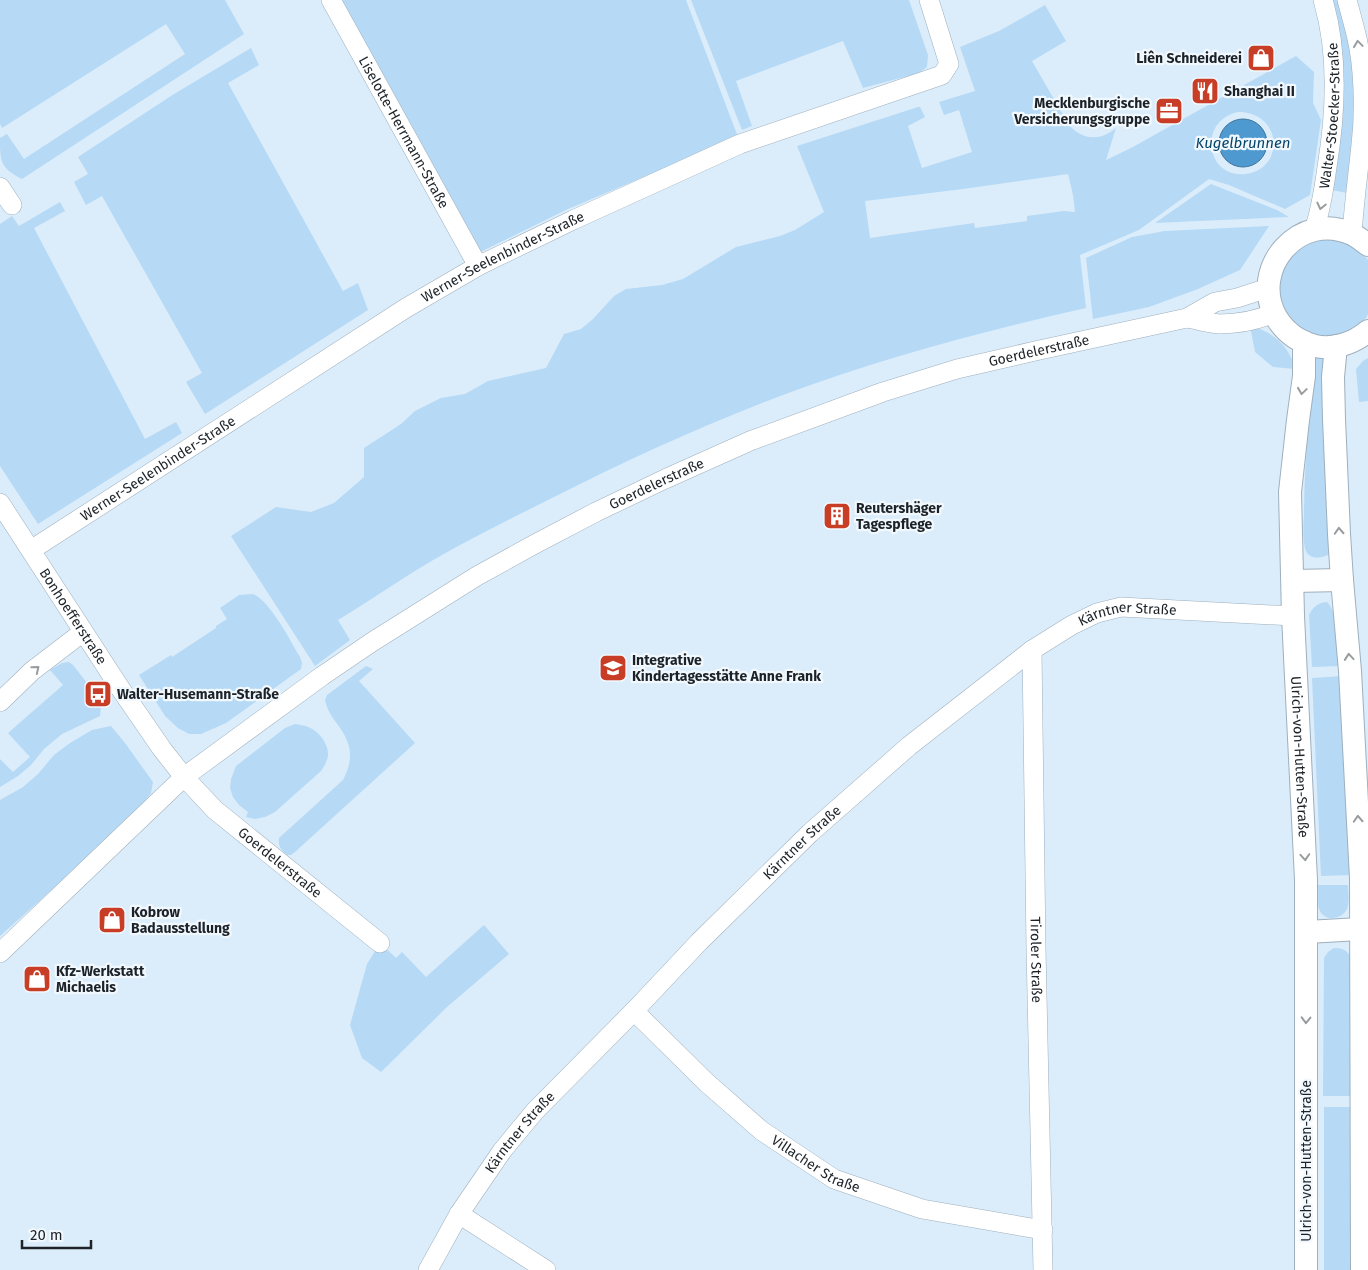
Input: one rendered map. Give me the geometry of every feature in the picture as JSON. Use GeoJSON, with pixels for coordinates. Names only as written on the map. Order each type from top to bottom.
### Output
{"type":"FeatureCollection","features":[{"type":"Feature","properties":{"kind":"street","name":"Liselotte-Herrmann-Straße"},"geometry":{"type":"LineString","coordinates":[[331,0],[478,266]]}},
{"type":"Feature","properties":{"kind":"street","name":"Werner-Seelenbinder-Straße"},"geometry":{"type":"LineString","coordinates":[[31,550],[406,308],[478,266],[573,220],[740,144],[942,75],[949,64],[929,0]]}},
{"type":"Feature","properties":{"kind":"street","name":"Walter-Stoecker-Straße"},"geometry":{"type":"LineString","coordinates":[[1314,230],[1323,197],[1335,102],[1332,45],[1323,0]]}},
{"type":"Feature","properties":{"kind":"street","name":"Walter-Stoecker-Straße"},"geometry":{"type":"LineString","coordinates":[[1347,0],[1356,35],[1361,68],[1362,144],[1354,201],[1360,239]]}},
{"type":"Feature","properties":{"kind":"street"},"geometry":{"type":"LineString","coordinates":[[0,187],[12,205]]}},
{"type":"Feature","properties":{"kind":"street"},"geometry":{"type":"LineString","coordinates":[[1360,239],[1333,229],[1314,230],[1299,236],[1286,245],[1276,258],[1270,272],[1268,288],[1274,313],[1279,322],[1286,330],[1304,342],[1319,347],[1336,346],[1347,344],[1368,331]]}},
{"type":"Feature","properties":{"kind":"street","name":"Goerdelerstraße"},"geometry":{"type":"LineString","coordinates":[[0,953],[184,777],[322,676],[414,614],[527,548],[596,512],[750,441],[874,396],[957,369],[1187,318],[1215,302],[1237,298],[1268,288]]}},
{"type":"Feature","properties":{"kind":"street","name":"Goerdelerstraße"},"geometry":{"type":"LineString","coordinates":[[1187,318],[1219,324],[1241,322],[1274,313]]}},
{"type":"Feature","properties":{"kind":"street","name":"Ulrich-von-Hutten-Straße"},"geometry":{"type":"LineString","coordinates":[[1304,342],[1304,376],[1290,492],[1293,616],[1306,880],[1306,1270]]}},
{"type":"Feature","properties":{"kind":"street"},"geometry":{"type":"LineString","coordinates":[[1336,346],[1333,377],[1334,419],[1364,929],[1362,1270]]}},
{"type":"Feature","properties":{"kind":"street","name":"Bonhoefferstraße"},"geometry":{"type":"LineString","coordinates":[[0,503],[120,688],[162,749],[184,777]]}},
{"type":"Feature","properties":{"kind":"street"},"geometry":{"type":"LineString","coordinates":[[1293,581],[1342,580]]}},
{"type":"Feature","properties":{"kind":"street","name":"Kärntner Straße"},"geometry":{"type":"LineString","coordinates":[[428,1270],[459,1214],[502,1151],[535,1111],[634,1012],[699,942],[810,834],[909,746],[1032,650],[1072,625],[1098,613],[1121,607],[1293,616]]}},
{"type":"Feature","properties":{"kind":"street"},"geometry":{"type":"LineString","coordinates":[[0,702],[32,671],[84,632]]}},
{"type":"Feature","properties":{"kind":"street","name":"Tiroler Straße"},"geometry":{"type":"LineString","coordinates":[[1032,650],[1036,948],[1044,1270]]}},
{"type":"Feature","properties":{"kind":"street","name":"Goerdelerstraße"},"geometry":{"type":"LineString","coordinates":[[184,777],[215,810],[380,943]]}},
{"type":"Feature","properties":{"kind":"street"},"geometry":{"type":"LineString","coordinates":[[1307,932],[1364,929]]}},
{"type":"Feature","properties":{"kind":"street","name":"Villacher Straße"},"geometry":{"type":"LineString","coordinates":[[634,1012],[707,1083],[762,1131],[834,1178],[922,1210],[1043,1230]]}},
{"type":"Feature","properties":{"kind":"street"},"geometry":{"type":"LineString","coordinates":[[459,1214],[546,1270]]}},
{"type":"Feature","properties":{"kind":"shaded area"},"geometry":{"type":"Polygon","coordinates":[[[0,0],[225,0],[244,34],[22,179],[5,167],[0,153],[0,138],[7,134],[24,159],[185,54],[166,24],[2,128],[0,124],[0,0]]]}},
{"type":"Feature","properties":{"kind":"shaded area"},"geometry":{"type":"Polygon","coordinates":[[[331,0],[686,0],[738,137],[568,209],[472,256],[331,0]]]}},
{"type":"Feature","properties":{"kind":"shaded area"},"geometry":{"type":"Polygon","coordinates":[[[691,0],[909,0],[928,55],[927,67],[919,73],[863,88],[843,41],[736,81],[752,126],[742,130],[691,0]]]}},
{"type":"Feature","properties":{"kind":"shaded area"},"geometry":{"type":"Polygon","coordinates":[[[1329,0],[1340,0],[1352,67],[1354,119],[1347,193],[1332,190],[1329,0]]]}},
{"type":"Feature","properties":{"kind":"shaded area"},"geometry":{"type":"Polygon","coordinates":[[[1045,5],[1066,41],[1032,61],[1070,127],[1076,132],[1087,137],[1099,137],[1116,128],[1106,160],[1296,56],[1314,72],[1313,103],[1321,120],[1310,195],[1285,209],[1229,185],[1209,179],[1139,230],[1080,255],[1086,308],[971,336],[858,369],[783,395],[694,431],[635,458],[449,551],[338,620],[350,640],[315,666],[231,536],[276,507],[311,512],[334,503],[364,477],[364,448],[401,424],[415,411],[441,398],[465,394],[488,381],[546,368],[564,334],[581,329],[614,296],[626,289],[662,285],[683,279],[736,247],[780,236],[795,230],[824,212],[797,146],[920,107],[925,117],[908,126],[922,168],[972,152],[959,110],[944,115],[939,102],[975,91],[960,47],[999,31],[1045,5]],[[1238,112],[1225,117],[1216,126],[1212,137],[1212,148],[1215,159],[1222,168],[1232,173],[1246,174],[1259,170],[1268,162],[1274,141],[1271,130],[1264,121],[1253,114],[1238,112]],[[1068,174],[865,201],[870,238],[974,223],[975,228],[1027,221],[1027,216],[1064,211],[1075,212],[1068,174]]]}},
{"type":"Feature","properties":{"kind":"shaded area"},"geometry":{"type":"Polygon","coordinates":[[[251,48],[259,65],[228,83],[343,291],[358,283],[368,310],[205,414],[186,382],[202,373],[102,196],[86,205],[74,182],[88,174],[78,157],[174,94],[251,48]]]}},
{"type":"Feature","properties":{"kind":"shaded area"},"geometry":{"type":"Polygon","coordinates":[[[1211,184],[1277,210],[1289,217],[1155,223],[1211,184]]]}},
{"type":"Feature","properties":{"kind":"shaded area"},"geometry":{"type":"Polygon","coordinates":[[[60,202],[65,211],[34,228],[145,439],[176,422],[182,433],[38,524],[0,466],[0,224],[12,216],[19,226],[60,202]]]}},
{"type":"Feature","properties":{"kind":"shaded area"},"geometry":{"type":"Polygon","coordinates":[[[1269,226],[1240,270],[1198,289],[1149,307],[1093,319],[1086,258],[1132,237],[1165,231],[1269,226]]]}},
{"type":"Feature","properties":{"kind":"shaded area"},"geometry":{"type":"Polygon","coordinates":[[[1332,237],[1359,249],[1368,260],[1368,314],[1355,328],[1342,335],[1327,338],[1298,330],[1279,307],[1276,277],[1302,242],[1332,237]]]}},
{"type":"Feature","properties":{"kind":"shaded area"},"geometry":{"type":"Polygon","coordinates":[[[1250,326],[1266,332],[1279,341],[1293,361],[1295,369],[1273,367],[1255,352],[1250,326]]]}},
{"type":"Feature","properties":{"kind":"shaded area"},"geometry":{"type":"Polygon","coordinates":[[[1317,357],[1326,358],[1332,552],[1318,558],[1311,556],[1306,551],[1303,529],[1308,438],[1315,359],[1317,357]]]}},
{"type":"Feature","properties":{"kind":"shaded area"},"geometry":{"type":"Polygon","coordinates":[[[1368,358],[1368,401],[1359,402],[1356,369],[1368,358]]]}},
{"type":"Feature","properties":{"kind":"shaded area"},"geometry":{"type":"Polygon","coordinates":[[[253,594],[266,604],[279,622],[300,657],[301,669],[226,723],[201,734],[189,734],[178,728],[165,716],[139,675],[171,655],[172,657],[227,619],[220,608],[239,595],[253,594]]]}},
{"type":"Feature","properties":{"kind":"shaded area"},"geometry":{"type":"Polygon","coordinates":[[[1327,602],[1334,614],[1342,666],[1312,667],[1309,615],[1316,606],[1327,602]]]}},
{"type":"Feature","properties":{"kind":"shaded area"},"geometry":{"type":"Polygon","coordinates":[[[69,662],[91,688],[85,692],[95,708],[101,704],[100,716],[62,734],[44,749],[31,765],[0,787],[0,759],[13,772],[30,757],[8,733],[63,685],[50,670],[62,663],[69,662]]]}},
{"type":"Feature","properties":{"kind":"shaded area"},"geometry":{"type":"Polygon","coordinates":[[[366,666],[373,669],[359,681],[415,743],[296,851],[291,855],[287,855],[280,848],[279,838],[343,780],[349,765],[349,745],[327,707],[325,700],[327,695],[366,666]]]}},
{"type":"Feature","properties":{"kind":"shaded area"},"geometry":{"type":"Polygon","coordinates":[[[1342,676],[1352,875],[1321,876],[1312,678],[1342,676]]]}},
{"type":"Feature","properties":{"kind":"shaded area"},"geometry":{"type":"Polygon","coordinates":[[[295,724],[312,729],[322,739],[328,751],[328,758],[324,766],[321,771],[275,812],[255,819],[246,817],[248,812],[233,797],[230,788],[236,766],[285,728],[295,724]]]}},
{"type":"Feature","properties":{"kind":"shaded area"},"geometry":{"type":"Polygon","coordinates":[[[111,726],[153,782],[151,793],[131,819],[0,936],[0,800],[23,787],[38,774],[54,755],[70,743],[92,730],[111,726]]]}},
{"type":"Feature","properties":{"kind":"shaded area"},"geometry":{"type":"Polygon","coordinates":[[[1318,885],[1348,885],[1348,903],[1345,913],[1337,917],[1328,918],[1321,913],[1318,903],[1318,885]]]}},
{"type":"Feature","properties":{"kind":"shaded area"},"geometry":{"type":"Polygon","coordinates":[[[484,925],[509,954],[447,1007],[381,1072],[362,1058],[350,1025],[367,964],[380,943],[396,958],[402,952],[426,977],[484,925]]]}},
{"type":"Feature","properties":{"kind":"shaded area"},"geometry":{"type":"Polygon","coordinates":[[[1334,948],[1344,950],[1351,957],[1354,1096],[1323,1096],[1324,958],[1334,948]]]}},
{"type":"Feature","properties":{"kind":"shaded area"},"geometry":{"type":"Polygon","coordinates":[[[1324,1107],[1355,1107],[1354,1270],[1324,1270],[1324,1107]]]}},
{"type":"Feature","properties":{"kind":"water","name":"Kugelbrunnen"},"geometry":{"type":"Polygon","coordinates":[[[1243,119],[1252,121],[1260,126],[1265,134],[1267,143],[1265,152],[1260,160],[1252,165],[1243,167],[1234,165],[1226,160],[1221,152],[1219,143],[1221,134],[1226,126],[1234,121],[1243,119]]]}},
{"type":"Feature","properties":{"kind":"place","name":"Liên Schneiderei"},"geometry":{"type":"Point","coordinates":[1261,58]}},
{"type":"Feature","properties":{"kind":"place","name":"Shanghai II"},"geometry":{"type":"Point","coordinates":[1205,91]}},
{"type":"Feature","properties":{"kind":"place","name":"Mecklenburgische Versicherungsgruppe"},"geometry":{"type":"Point","coordinates":[1169,111]}},
{"type":"Feature","properties":{"kind":"place","name":"Reutershäger Tagespflege"},"geometry":{"type":"Point","coordinates":[837,516]}},
{"type":"Feature","properties":{"kind":"place","name":"Integrative Kindertagesstätte Anne Frank"},"geometry":{"type":"Point","coordinates":[613,668]}},
{"type":"Feature","properties":{"kind":"place","name":"Walter-Husemann-Straße"},"geometry":{"type":"Point","coordinates":[98,694]}},
{"type":"Feature","properties":{"kind":"place","name":"Kobrow Badausstellung"},"geometry":{"type":"Point","coordinates":[112,920]}},
{"type":"Feature","properties":{"kind":"place","name":"Kfz-Werkstatt Michaelis"},"geometry":{"type":"Point","coordinates":[37,979]}}]}
